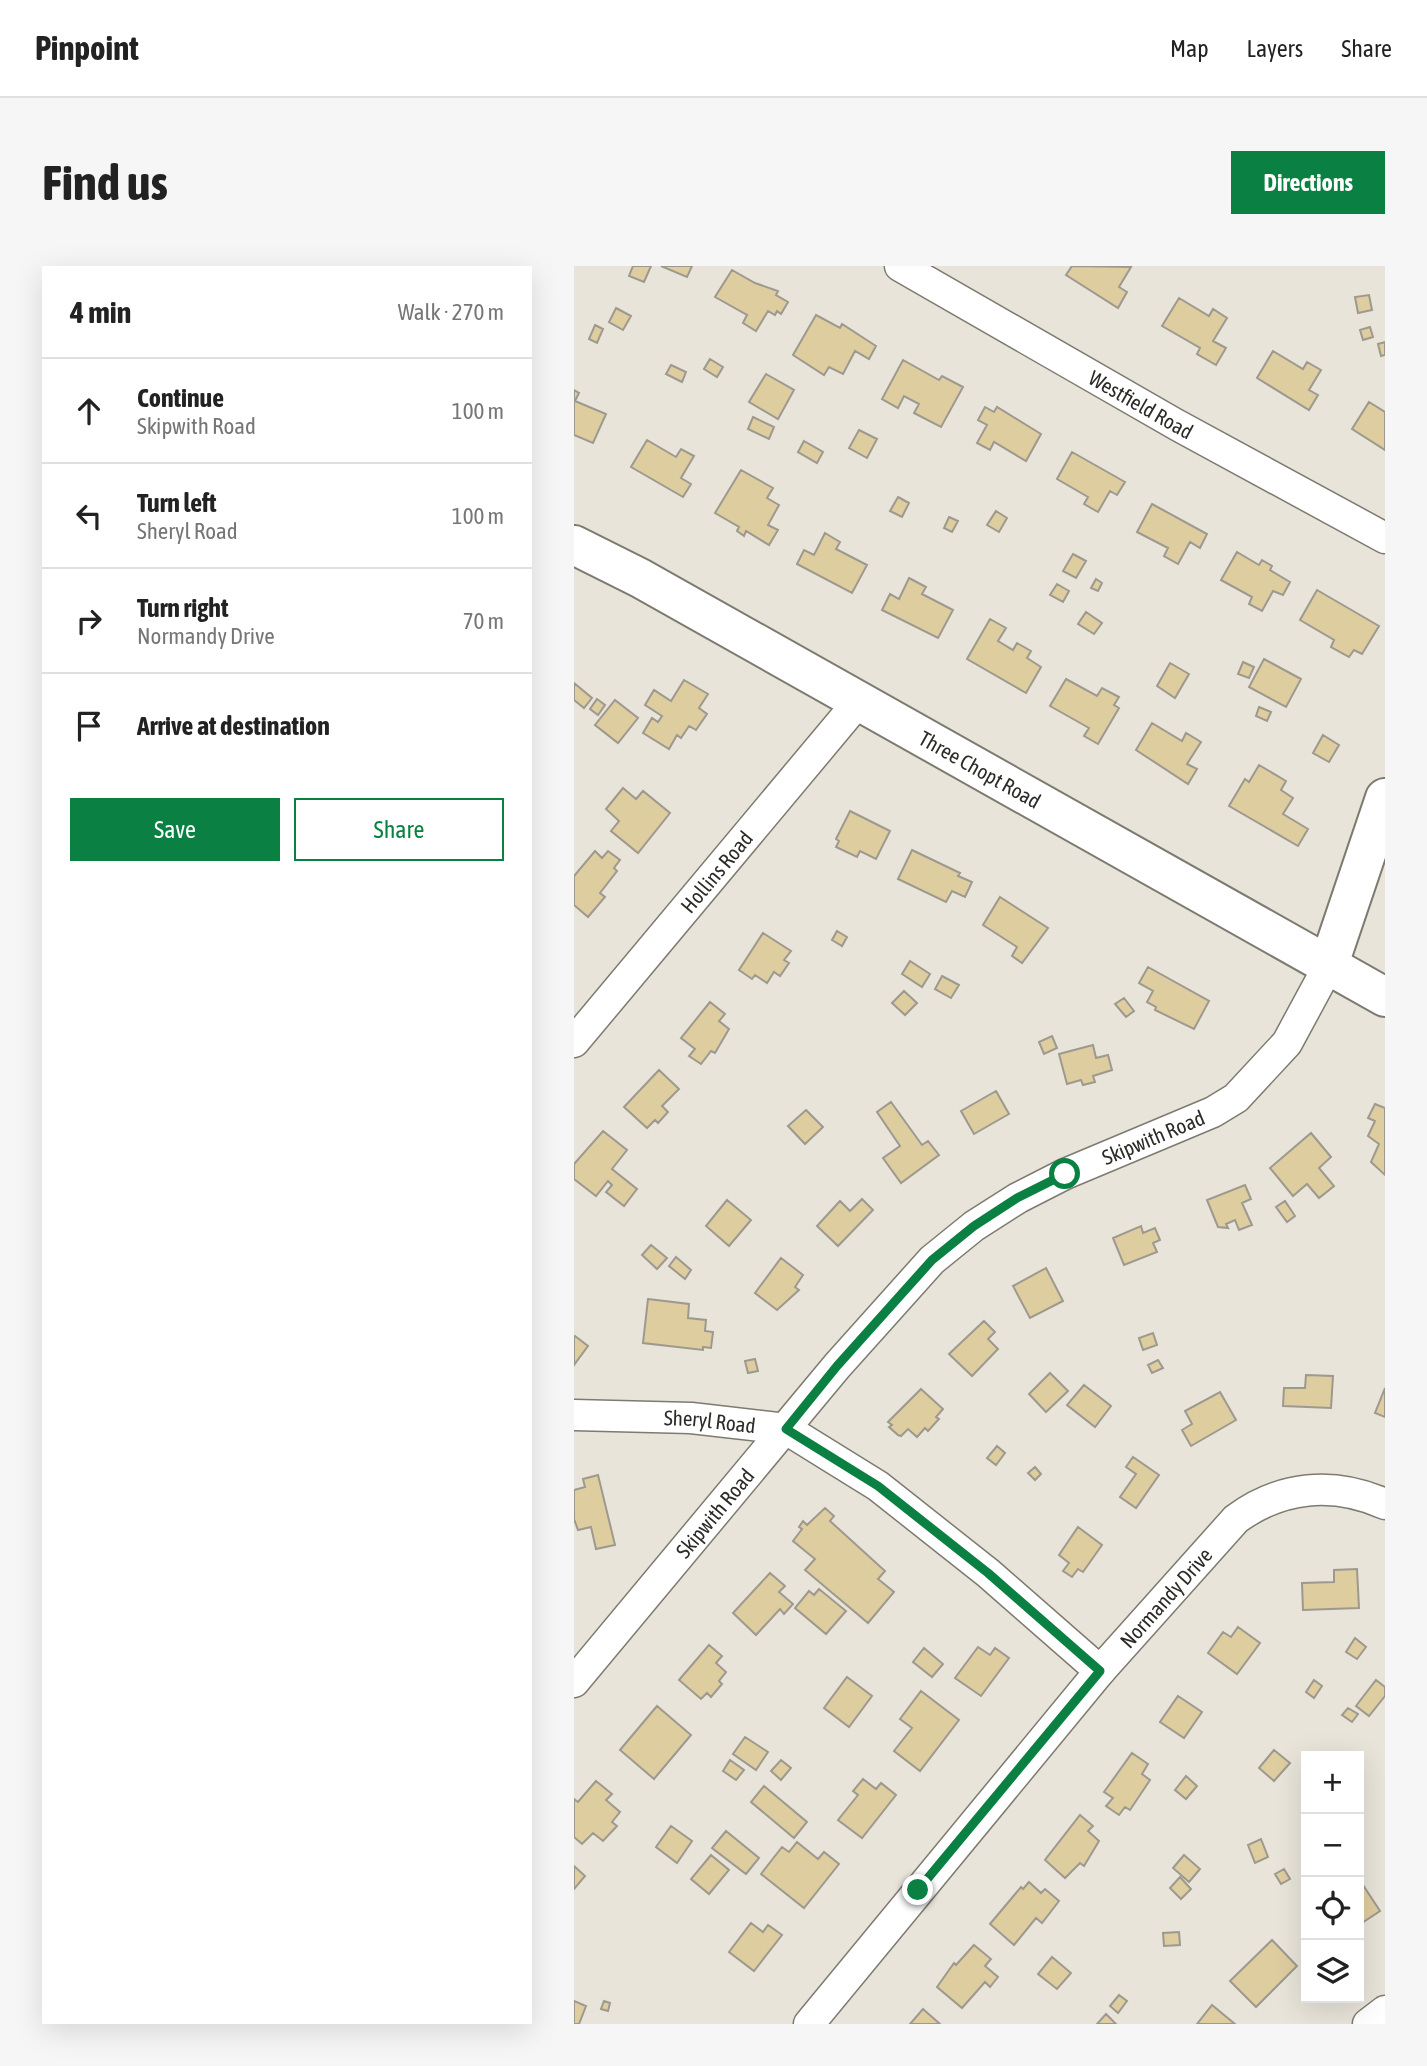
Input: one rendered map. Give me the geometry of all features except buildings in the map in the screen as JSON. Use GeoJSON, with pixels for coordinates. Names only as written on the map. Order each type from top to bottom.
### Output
{"type":"FeatureCollection","features":[{"type":"Feature","properties":{"kind":"main road","name":"Three Chopt Road"},"geometry":{"type":"LineString","coordinates":[[574,545],[859,701],[1385,997]]}},
{"type":"Feature","properties":{"kind":"main road","name":"Skipwith Road"},"geometry":{"type":"LineString","coordinates":[[1328,967],[1358,886],[1385,798]]}},
{"type":"Feature","properties":{"kind":"street","name":"Westfield Road"},"geometry":{"type":"LineString","coordinates":[[900,266],[1177,425],[1385,538]]}},
{"type":"Feature","properties":{"kind":"street","name":"Hollins Road"},"geometry":{"type":"LineString","coordinates":[[574,1042],[859,701]]}},
{"type":"Feature","properties":{"kind":"street","name":"Skipwith Road"},"geometry":{"type":"LineString","coordinates":[[574,1682],[837,1366],[932,1260],[974,1226],[1017,1198],[1065,1174],[1213,1112],[1236,1098],[1287,1044],[1328,967]]}},
{"type":"Feature","properties":{"kind":"street","name":"Sheryl Road"},"geometry":{"type":"LineString","coordinates":[[574,1415],[691,1418],[786,1429],[878,1486],[988,1573],[1100,1671]]}},
{"type":"Feature","properties":{"kind":"street","name":"Normandy Drive"},"geometry":{"type":"LineString","coordinates":[[809,2024],[1100,1671],[1236,1519],[1260,1502],[1287,1492],[1314,1489],[1355,1494],[1385,1504]]}},
{"type":"Feature","properties":{"kind":"street"},"geometry":{"type":"LineString","coordinates":[[1368,2024],[1385,2011]]}},
{"type":"Feature","properties":{"kind":"route"},"geometry":{"type":"LineString","coordinates":[[918,1890],[1100,1671],[988,1573],[878,1486],[786,1429],[837,1366],[932,1260],[974,1226],[1017,1198],[1065,1174]]}}]}
